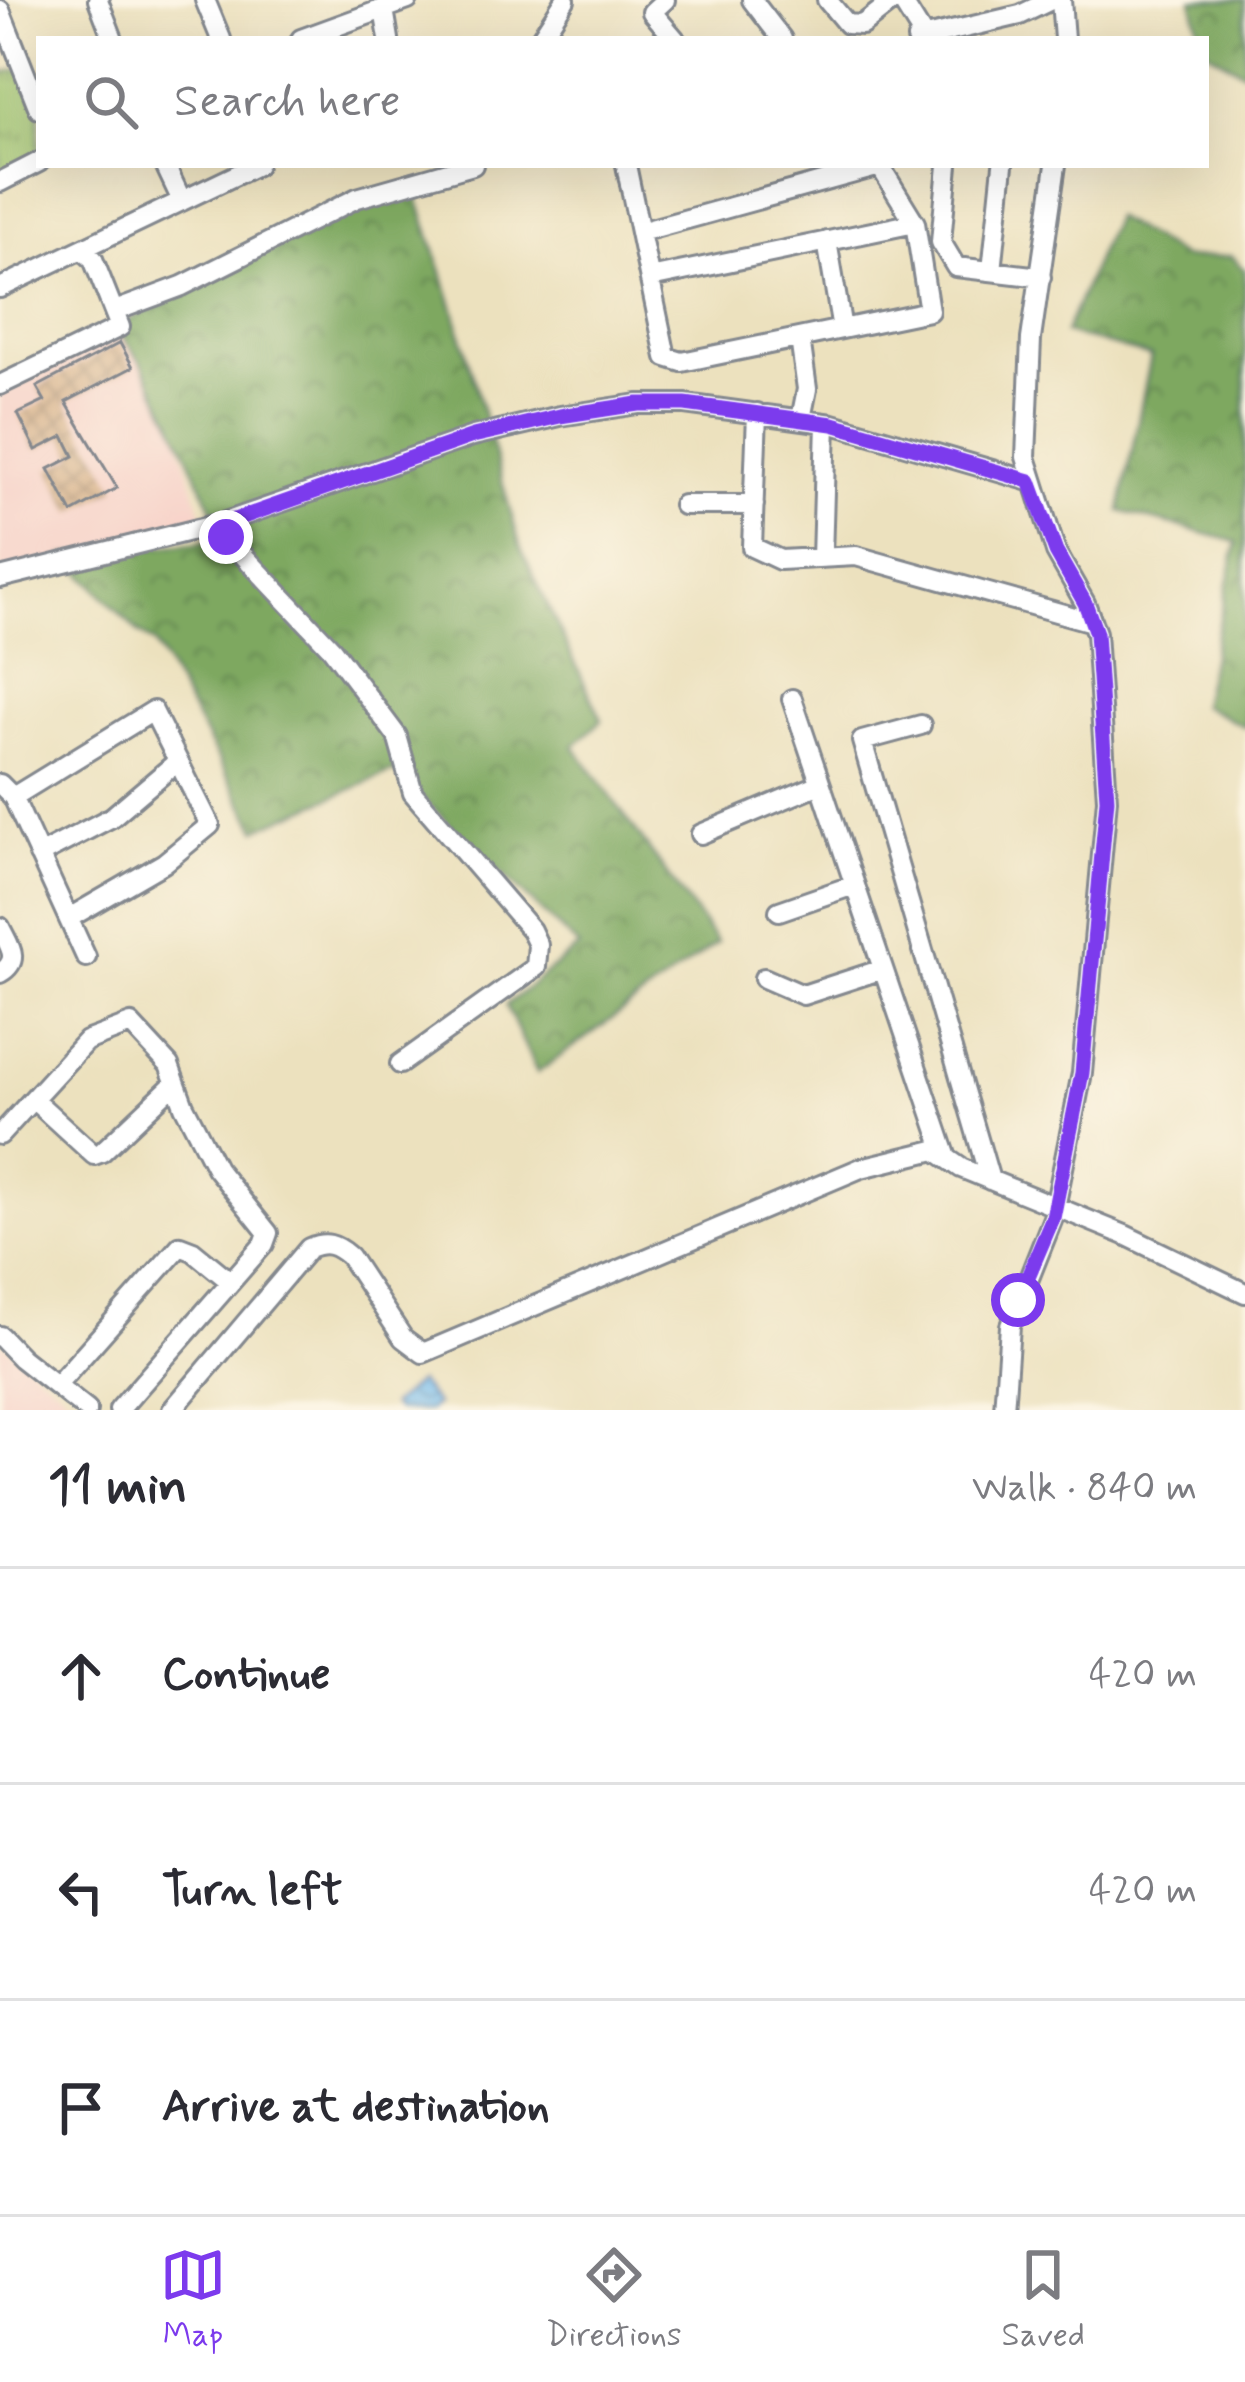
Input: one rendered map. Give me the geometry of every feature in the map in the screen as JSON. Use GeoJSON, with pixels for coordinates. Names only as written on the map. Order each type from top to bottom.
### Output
{"type":"FeatureCollection","features":[{"type":"Feature","properties":{"kind":"street"},"geometry":{"type":"LineString","coordinates":[[98,0],[111,36]]}},
{"type":"Feature","properties":{"kind":"street"},"geometry":{"type":"LineString","coordinates":[[205,0],[220,36]]}},
{"type":"Feature","properties":{"kind":"street"},"geometry":{"type":"LineString","coordinates":[[309,36],[408,0]]}},
{"type":"Feature","properties":{"kind":"street"},"geometry":{"type":"LineString","coordinates":[[542,36],[565,0]]}},
{"type":"Feature","properties":{"kind":"street"},"geometry":{"type":"LineString","coordinates":[[665,0],[652,12],[672,36]]}},
{"type":"Feature","properties":{"kind":"street"},"geometry":{"type":"LineString","coordinates":[[752,0],[780,36]]}},
{"type":"Feature","properties":{"kind":"street"},"geometry":{"type":"LineString","coordinates":[[827,0],[847,24],[862,25],[897,0],[920,36]]}},
{"type":"Feature","properties":{"kind":"street"},"geometry":{"type":"LineString","coordinates":[[958,34],[1051,0]]}},
{"type":"Feature","properties":{"kind":"street"},"geometry":{"type":"LineString","coordinates":[[1061,0],[1064,36]]}},
{"type":"Feature","properties":{"kind":"street"},"geometry":{"type":"LineString","coordinates":[[383,9],[388,36]]}},
{"type":"Feature","properties":{"kind":"street"},"geometry":{"type":"LineString","coordinates":[[0,10],[36,101]]}},
{"type":"Feature","properties":{"kind":"street"},"geometry":{"type":"LineString","coordinates":[[0,74],[23,68]]}},
{"type":"Feature","properties":{"kind":"street"},"geometry":{"type":"LineString","coordinates":[[0,182],[36,164]]}},
{"type":"Feature","properties":{"kind":"street"},"geometry":{"type":"LineString","coordinates":[[166,168],[182,201]]}},
{"type":"Feature","properties":{"kind":"street"},"geometry":{"type":"LineString","coordinates":[[0,288],[251,168]]}},
{"type":"Feature","properties":{"kind":"street"},"geometry":{"type":"LineString","coordinates":[[115,311],[182,286],[357,198],[462,168]]}},
{"type":"Feature","properties":{"kind":"street"},"geometry":{"type":"LineString","coordinates":[[627,168],[666,358],[682,362],[929,311],[915,223],[881,168]]}},
{"type":"Feature","properties":{"kind":"street"},"geometry":{"type":"LineString","coordinates":[[640,232],[873,168]]}},
{"type":"Feature","properties":{"kind":"street"},"geometry":{"type":"LineString","coordinates":[[948,168],[941,242],[956,267],[1041,277]]}},
{"type":"Feature","properties":{"kind":"street"},"geometry":{"type":"LineString","coordinates":[[992,271],[1003,168]]}},
{"type":"Feature","properties":{"kind":"street"},"geometry":{"type":"LineString","coordinates":[[1004,1410],[1010,1326],[1054,1208],[1082,1073],[1107,799],[1100,654],[1092,622],[1056,552],[1026,457],[1025,403],[1056,168]]}},
{"type":"Feature","properties":{"kind":"street"},"geometry":{"type":"LineString","coordinates":[[650,278],[915,223]]}},
{"type":"Feature","properties":{"kind":"street"},"geometry":{"type":"LineString","coordinates":[[827,241],[842,329]]}},
{"type":"Feature","properties":{"kind":"street"},"geometry":{"type":"LineString","coordinates":[[0,385],[120,327],[93,260],[83,250]]}},
{"type":"Feature","properties":{"kind":"street"},"geometry":{"type":"LineString","coordinates":[[800,338],[807,389],[801,419]]}},
{"type":"Feature","properties":{"kind":"street"},"geometry":{"type":"LineString","coordinates":[[0,578],[223,524],[473,436],[638,404],[685,404],[826,423],[1030,481]]}},
{"type":"Feature","properties":{"kind":"street"},"geometry":{"type":"LineString","coordinates":[[757,413],[752,547],[780,560],[856,556],[1092,622]]}},
{"type":"Feature","properties":{"kind":"street"},"geometry":{"type":"LineString","coordinates":[[822,558],[826,423]]}},
{"type":"Feature","properties":{"kind":"street"},"geometry":{"type":"LineString","coordinates":[[683,505],[754,505]]}},
{"type":"Feature","properties":{"kind":"street"},"geometry":{"type":"LineString","coordinates":[[223,524],[226,537],[332,649],[383,715],[397,736],[413,793],[531,929],[538,945],[536,967],[400,1064]]}},
{"type":"Feature","properties":{"kind":"street"},"geometry":{"type":"LineString","coordinates":[[791,699],[947,1158]]}},
{"type":"Feature","properties":{"kind":"street"},"geometry":{"type":"LineString","coordinates":[[69,918],[145,876],[210,825],[153,711],[6,790],[86,957]]}},
{"type":"Feature","properties":{"kind":"street"},"geometry":{"type":"LineString","coordinates":[[921,725],[862,741],[990,1180]]}},
{"type":"Feature","properties":{"kind":"street"},"geometry":{"type":"LineString","coordinates":[[39,855],[112,818],[178,761]]}},
{"type":"Feature","properties":{"kind":"street"},"geometry":{"type":"LineString","coordinates":[[701,834],[820,784]]}},
{"type":"Feature","properties":{"kind":"street"},"geometry":{"type":"LineString","coordinates":[[779,911],[854,885]]}},
{"type":"Feature","properties":{"kind":"street"},"geometry":{"type":"LineString","coordinates":[[0,927],[15,957],[0,974]]}},
{"type":"Feature","properties":{"kind":"street"},"geometry":{"type":"LineString","coordinates":[[764,978],[803,995],[883,969]]}},
{"type":"Feature","properties":{"kind":"street"},"geometry":{"type":"LineString","coordinates":[[0,1135],[86,1041],[131,1024],[169,1065],[216,1168],[268,1233],[264,1244],[119,1410]]}},
{"type":"Feature","properties":{"kind":"street"},"geometry":{"type":"LineString","coordinates":[[33,1100],[94,1155],[176,1083]]}},
{"type":"Feature","properties":{"kind":"street"},"geometry":{"type":"LineString","coordinates":[[172,1410],[309,1248],[321,1243],[337,1245],[349,1256],[403,1338],[423,1353],[861,1168],[935,1150],[990,1180],[1162,1251],[1245,1293]]}},
{"type":"Feature","properties":{"kind":"street"},"geometry":{"type":"LineString","coordinates":[[57,1385],[180,1246],[194,1251],[231,1282]]}},
{"type":"Feature","properties":{"kind":"street"},"geometry":{"type":"LineString","coordinates":[[0,1336],[87,1410]]}},
{"type":"Feature","properties":{"kind":"shaded area"},"geometry":{"type":"Polygon","coordinates":[[[118,332],[142,363],[174,425],[206,525],[0,575],[0,395],[118,332]]]}},
{"type":"Feature","properties":{"kind":"shaded area"},"geometry":{"type":"Polygon","coordinates":[[[0,1342],[84,1410],[0,1410],[0,1342]]]}},
{"type":"Feature","properties":{"kind":"green space"},"geometry":{"type":"Polygon","coordinates":[[[1192,0],[1245,0],[1245,73],[1209,52],[1209,36],[1201,36],[1192,0]]]}},
{"type":"Feature","properties":{"kind":"green space"},"geometry":{"type":"Polygon","coordinates":[[[23,68],[36,101],[36,164],[0,182],[0,74],[23,68]]]}},
{"type":"Feature","properties":{"kind":"green space"},"geometry":{"type":"Polygon","coordinates":[[[415,189],[521,549],[602,720],[574,746],[717,943],[537,1073],[506,1005],[579,947],[394,771],[257,829],[154,643],[65,556],[211,541],[213,511],[142,363],[118,332],[125,322],[361,207],[415,189]]]}},
{"type":"Feature","properties":{"kind":"green space"},"geometry":{"type":"Polygon","coordinates":[[[1114,217],[1184,258],[1232,256],[1245,270],[1245,727],[1201,705],[1237,542],[1120,511],[1151,356],[1065,333],[1114,217]]]}},
{"type":"Feature","properties":{"kind":"water"},"geometry":{"type":"Polygon","coordinates":[[[418,1382],[436,1404],[429,1410],[396,1410],[391,1405],[418,1382]]]}},
{"type":"Feature","properties":{"kind":"building"},"geometry":{"type":"Polygon","coordinates":[[[120,343],[133,367],[66,402],[117,488],[72,513],[49,469],[74,456],[64,436],[36,450],[18,414],[45,401],[37,387],[120,343]]]}},
{"type":"Feature","properties":{"kind":"route"},"geometry":{"type":"LineString","coordinates":[[226,537],[223,524],[473,436],[638,404],[685,404],[833,424],[1030,481],[1056,552],[1096,633],[1107,799],[1082,1073],[1053,1218],[1018,1300]]}}]}
